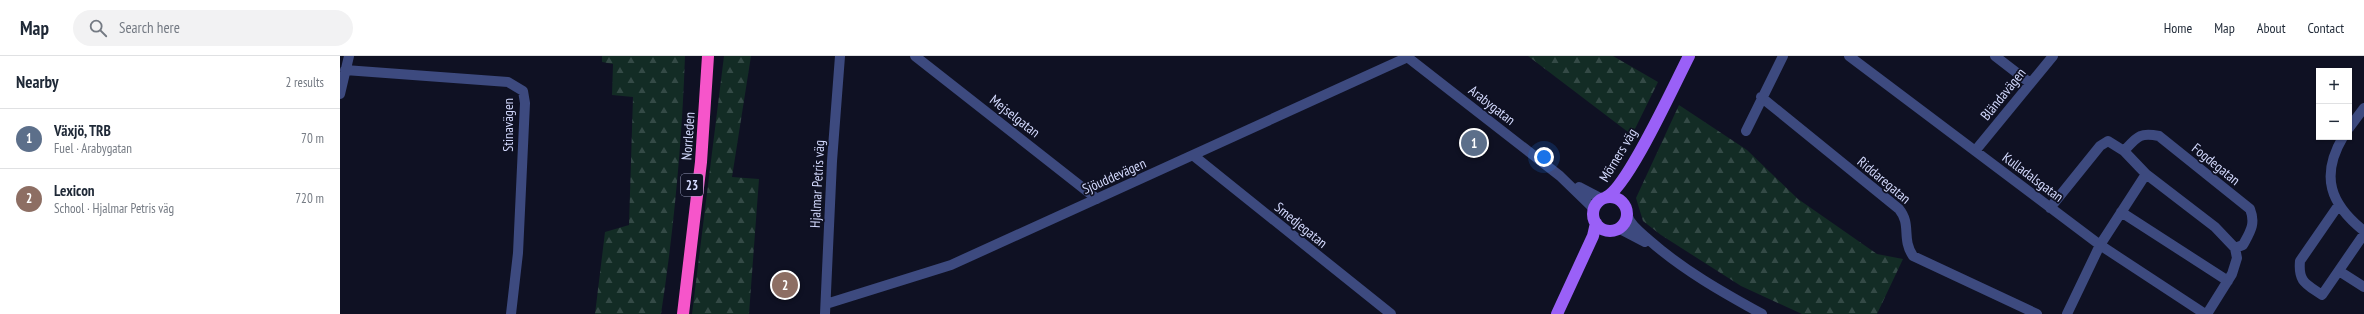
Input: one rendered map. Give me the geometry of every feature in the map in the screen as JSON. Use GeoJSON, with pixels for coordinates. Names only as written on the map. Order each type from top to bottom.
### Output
{"type":"FeatureCollection","features":[{"type":"Feature","properties":{"kind":"highway","name":"Norrleden"},"geometry":{"type":"LineString","coordinates":[[676,314],[690,208],[700,56]]}},
{"type":"Feature","properties":{"kind":"highway","name":"Norrleden"},"geometry":{"type":"LineString","coordinates":[[683,314],[701,162],[708,56]]}},
{"type":"Feature","properties":{"kind":"highway"},"geometry":{"type":"LineString","coordinates":[[707,80],[713,56]]}},
{"type":"Feature","properties":{"kind":"main road","name":"Mörners väg"},"geometry":{"type":"LineString","coordinates":[[1625,209],[1624,194],[1654,126],[1689,56]]}},
{"type":"Feature","properties":{"kind":"main road","name":"Mörners väg"},"geometry":{"type":"LineString","coordinates":[[1604,198],[1616,192],[1654,126]]}},
{"type":"Feature","properties":{"kind":"main road"},"geometry":{"type":"LineString","coordinates":[[1557,314],[1602,238],[1623,224],[1625,209],[1618,199],[1604,198],[1594,209],[1596,223],[1593,236],[1564,301]]}},
{"type":"Feature","properties":{"kind":"main road"},"geometry":{"type":"LineString","coordinates":[[1596,223],[1601,228],[1614,230]]}},
{"type":"Feature","properties":{"kind":"street"},"geometry":{"type":"LineString","coordinates":[[340,94],[349,56]]}},
{"type":"Feature","properties":{"kind":"street","name":"Hjalmar Petris väg"},"geometry":{"type":"LineString","coordinates":[[826,309],[832,161],[840,56]]}},
{"type":"Feature","properties":{"kind":"street","name":"Mejselgatan"},"geometry":{"type":"LineString","coordinates":[[916,56],[1097,199]]}},
{"type":"Feature","properties":{"kind":"street"},"geometry":{"type":"LineString","coordinates":[[1746,130],[1761,97],[1783,56]]}},
{"type":"Feature","properties":{"kind":"street","name":"Kulladalsgatan"},"geometry":{"type":"LineString","coordinates":[[1849,56],[1976,150],[2100,245],[2206,314]]}},
{"type":"Feature","properties":{"kind":"street"},"geometry":{"type":"LineString","coordinates":[[1995,56],[2030,83]]}},
{"type":"Feature","properties":{"kind":"street","name":"Bländavägen"},"geometry":{"type":"LineString","coordinates":[[1976,150],[2053,56]]}},
{"type":"Feature","properties":{"kind":"street","name":"Sjöuddevägen"},"geometry":{"type":"LineString","coordinates":[[826,309],[951,265],[1194,156],[1407,57]]}},
{"type":"Feature","properties":{"kind":"street","name":"Arabygatan"},"geometry":{"type":"LineString","coordinates":[[1407,57],[1560,176],[1594,209]]}},
{"type":"Feature","properties":{"kind":"street","name":"Stinavägen"},"geometry":{"type":"LineString","coordinates":[[345,70],[508,82],[523,92],[525,103],[518,253],[512,314]]}},
{"type":"Feature","properties":{"kind":"street","name":"Riddaregatan"},"geometry":{"type":"LineString","coordinates":[[1761,97],[1899,209],[1906,217],[1906,246],[1913,256],[2037,314]]}},
{"type":"Feature","properties":{"kind":"street"},"geometry":{"type":"LineString","coordinates":[[2352,124],[2364,108]]}},
{"type":"Feature","properties":{"kind":"street","name":"Fogdegatan"},"geometry":{"type":"LineString","coordinates":[[2124,151],[2138,136],[2148,134],[2159,136],[2250,209],[2253,217],[2253,228],[2243,245],[2235,248]]}},
{"type":"Feature","properties":{"kind":"street"},"geometry":{"type":"LineString","coordinates":[[2338,206],[2300,261],[2299,272],[2301,278],[2322,295],[2364,232],[2338,206],[2333,192],[2331,169],[2335,150],[2341,140]]}},
{"type":"Feature","properties":{"kind":"street"},"geometry":{"type":"LineString","coordinates":[[2050,208],[2100,146],[2108,141],[2124,151],[2146,174],[2215,227],[2235,248],[2237,258],[2228,281],[2206,314]]}},
{"type":"Feature","properties":{"kind":"street","name":"Smedjegatan"},"geometry":{"type":"LineString","coordinates":[[1194,156],[1391,314]]}},
{"type":"Feature","properties":{"kind":"street"},"geometry":{"type":"LineString","coordinates":[[2067,314],[2100,245],[2146,174]]}},
{"type":"Feature","properties":{"kind":"street","name":"Arabygatan"},"geometry":{"type":"LineString","coordinates":[[1560,176],[1604,198]]}},
{"type":"Feature","properties":{"kind":"street"},"geometry":{"type":"LineString","coordinates":[[1625,209],[1634,226],[1663,252],[1702,281],[1762,314]]}},
{"type":"Feature","properties":{"kind":"street"},"geometry":{"type":"LineString","coordinates":[[2121,212],[2228,281]]}},
{"type":"Feature","properties":{"kind":"street"},"geometry":{"type":"LineString","coordinates":[[1614,230],[1627,232],[1663,252]]}},
{"type":"Feature","properties":{"kind":"street"},"geometry":{"type":"LineString","coordinates":[[2339,270],[2364,287]]}},
{"type":"Feature","properties":{"kind":"green space"},"geometry":{"type":"Polygon","coordinates":[[[602,56],[685,56],[677,185],[661,314],[595,314],[605,232],[629,225],[633,97],[612,95],[613,64],[602,62],[602,56]]]}},
{"type":"Feature","properties":{"kind":"green space"},"geometry":{"type":"Polygon","coordinates":[[[724,56],[751,56],[732,177],[759,179],[749,314],[692,314],[724,56]]]}},
{"type":"Feature","properties":{"kind":"green space"},"geometry":{"type":"Polygon","coordinates":[[[1528,56],[1613,56],[1658,82],[1632,135],[1528,56]]]}},
{"type":"Feature","properties":{"kind":"green space"},"geometry":{"type":"Polygon","coordinates":[[[1679,105],[1747,150],[1798,199],[1877,254],[1903,259],[1877,314],[1802,314],[1741,286],[1661,235],[1643,221],[1636,198],[1679,105]]]}},
{"type":"Feature","properties":{"kind":"place","name":"Växjö, TRB"},"geometry":{"type":"Point","coordinates":[1474,143]}},
{"type":"Feature","properties":{"kind":"place","name":"Lexicon"},"geometry":{"type":"Point","coordinates":[785,285]}}]}
